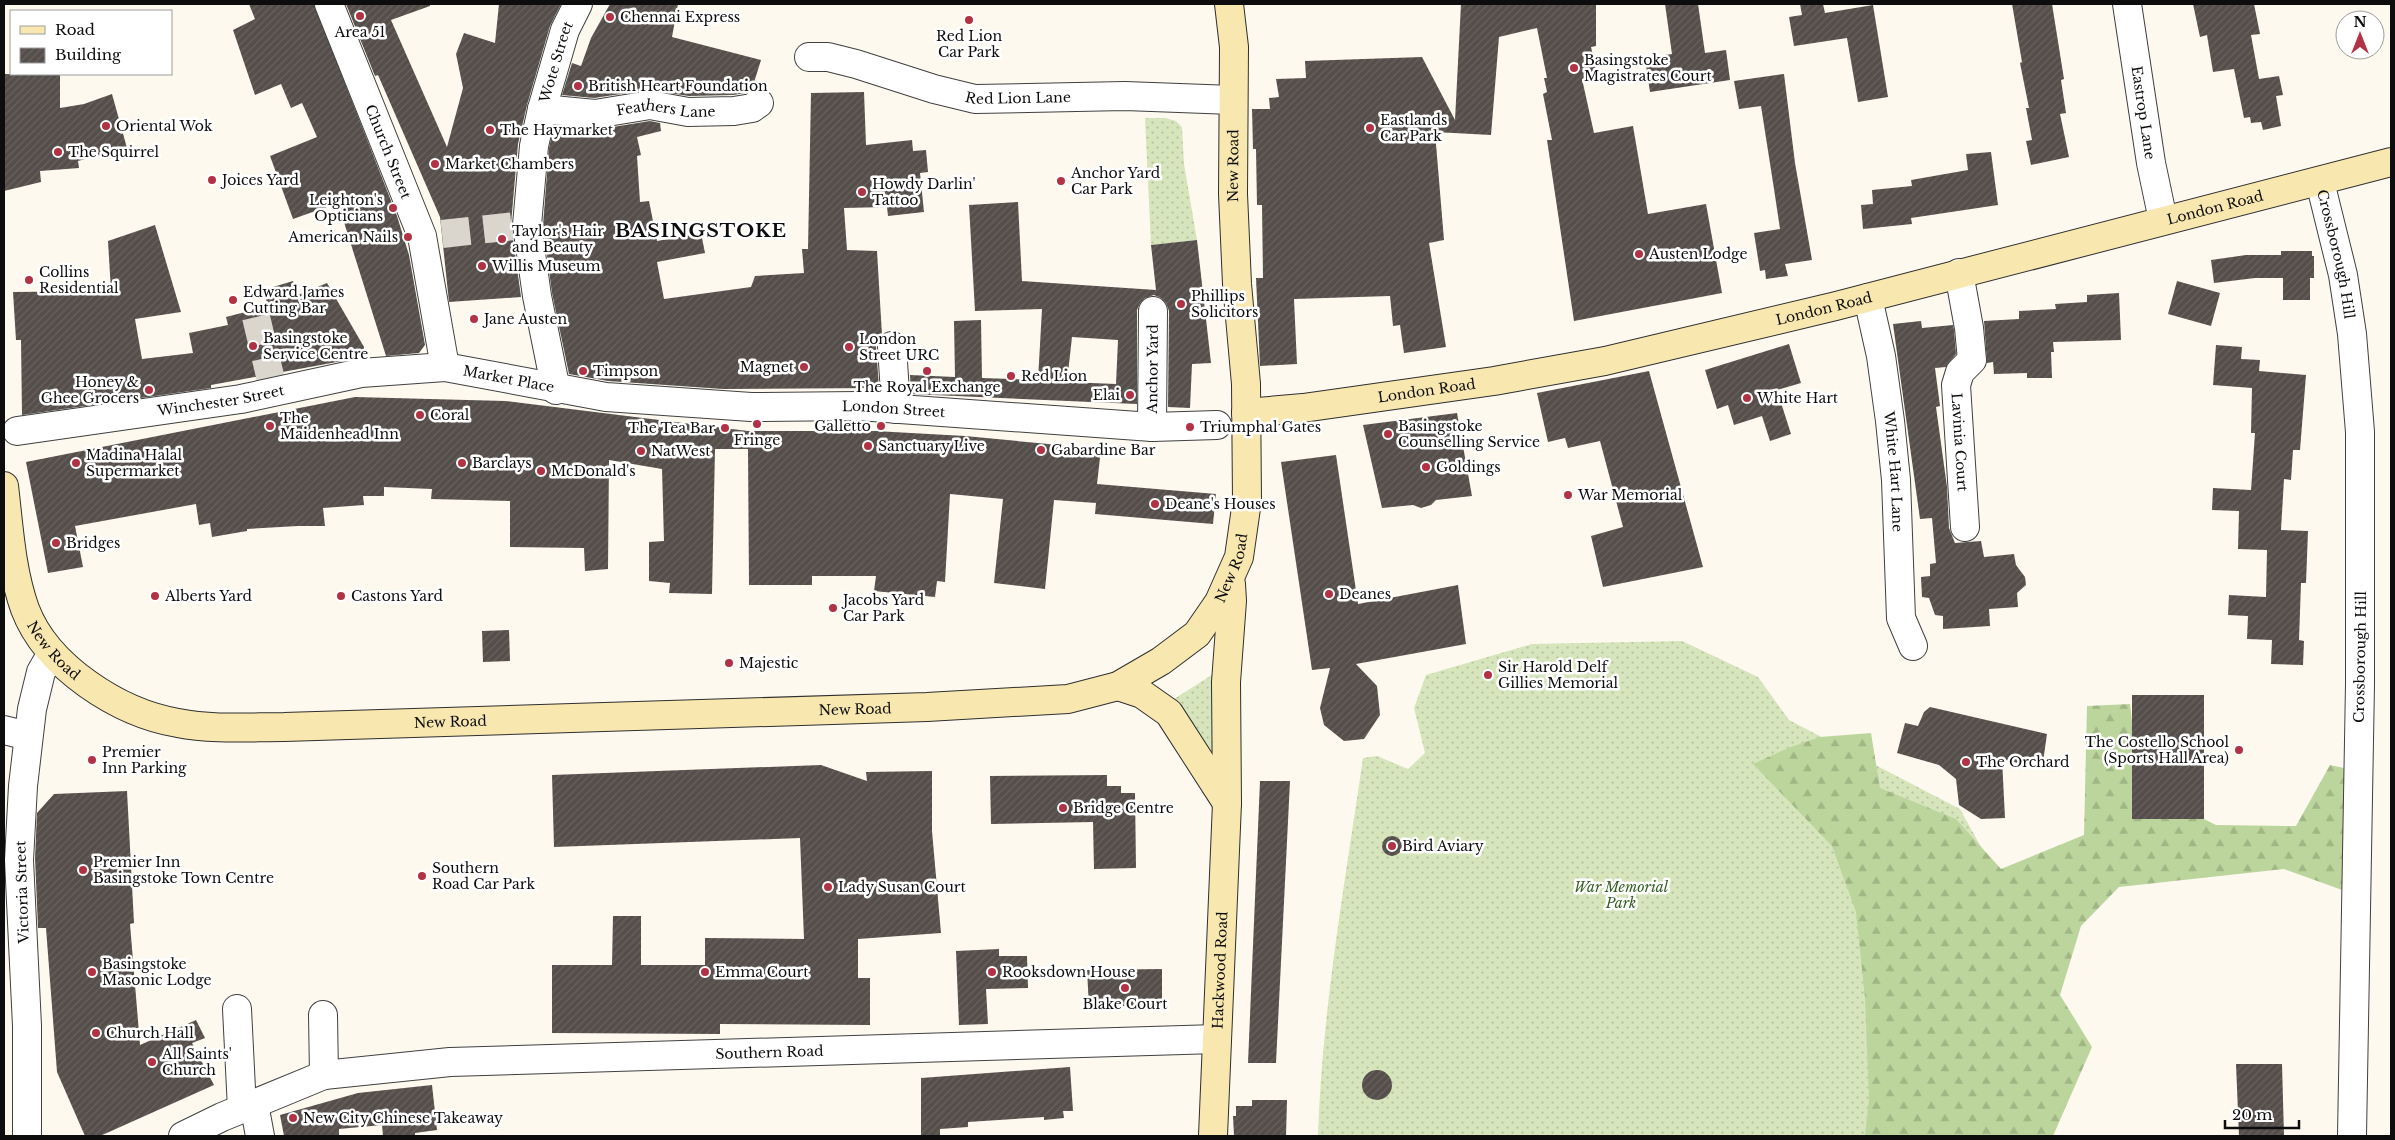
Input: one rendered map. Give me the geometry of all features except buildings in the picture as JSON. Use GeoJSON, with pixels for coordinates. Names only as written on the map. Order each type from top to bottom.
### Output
{"type":"FeatureCollection","features":[{"type":"Feature","properties":{"kind":"street","name":"Church Street"},"geometry":{"type":"LineString","coordinates":[[329,4],[432,235],[433,303]]}},
{"type":"Feature","properties":{"kind":"street","name":"Wote Street"},"geometry":{"type":"LineString","coordinates":[[563,391],[537,296],[521,225],[542,109],[565,30],[578,4]]}},
{"type":"Feature","properties":{"kind":"street","name":"New Road"},"geometry":{"type":"LineString","coordinates":[[4,486],[17,585],[36,631],[52,653],[66,668],[114,701],[153,717],[177,723],[204,727],[284,727],[927,707],[1068,699],[1118,686],[1161,661],[1197,634],[1219,602],[1239,558],[1247,501],[1246,413],[1245,369],[1237,284],[1234,47],[1229,4]]}},
{"type":"Feature","properties":{"kind":"street","name":"Eastrop Lane"},"geometry":{"type":"LineString","coordinates":[[2127,4],[2151,164],[2163,220]]}},
{"type":"Feature","properties":{"kind":"street","name":"Red Lion Lane"},"geometry":{"type":"LineString","coordinates":[[810,57],[828,58],[856,64],[934,89],[975,99],[1125,96],[1234,100]]}},
{"type":"Feature","properties":{"kind":"street","name":"Feathers Lane"},"geometry":{"type":"LineString","coordinates":[[542,109],[596,114],[650,105],[688,112],[734,111],[752,108],[759,103]]}},
{"type":"Feature","properties":{"kind":"street","name":"London Road"},"geometry":{"type":"LineString","coordinates":[[1246,413],[1303,408],[1494,381],[1605,362],[1868,298],[2391,162]]}},
{"type":"Feature","properties":{"kind":"street","name":"Crossborough Hill"},"geometry":{"type":"LineString","coordinates":[[2320,182],[2343,275],[2352,334],[2360,432],[2360,666],[2352,1136]]}},
{"type":"Feature","properties":{"kind":"street","name":"Lavinia Court"},"geometry":{"type":"LineString","coordinates":[[1959,273],[1969,328],[1972,360],[1960,372],[1956,385],[1965,527]]}},
{"type":"Feature","properties":{"kind":"street","name":"White Hart Lane"},"geometry":{"type":"LineString","coordinates":[[1868,298],[1881,356],[1890,421],[1896,480],[1901,618],[1913,646]]}},
{"type":"Feature","properties":{"kind":"street","name":"Market Place"},"geometry":{"type":"LineString","coordinates":[[433,303],[434,368],[563,391]]}},
{"type":"Feature","properties":{"kind":"street","name":"Anchor Yard"},"geometry":{"type":"LineString","coordinates":[[1152,427],[1153,311]]}},
{"type":"Feature","properties":{"kind":"street"},"geometry":{"type":"LineString","coordinates":[[892,346],[896,408]]}},
{"type":"Feature","properties":{"kind":"street","name":"Winchester Street"},"geometry":{"type":"LineString","coordinates":[[17,431],[241,399],[272,385],[361,373],[434,368]]}},
{"type":"Feature","properties":{"kind":"street","name":"London Street"},"geometry":{"type":"LineString","coordinates":[[563,391],[606,397],[751,407],[858,406],[1152,427],[1217,425]]}},
{"type":"Feature","properties":{"kind":"street","name":"Hackwood Road"},"geometry":{"type":"LineString","coordinates":[[1213,1136],[1227,803],[1226,682],[1232,601],[1230,578]]}},
{"type":"Feature","properties":{"kind":"street","name":"Victoria Street"},"geometry":{"type":"LineString","coordinates":[[27,1136],[27,1026],[19,860],[23,786],[16,733],[41,672],[52,653]]}},
{"type":"Feature","properties":{"kind":"street"},"geometry":{"type":"LineString","coordinates":[[1118,686],[1142,694],[1168,712],[1227,803]]}},
{"type":"Feature","properties":{"kind":"street"},"geometry":{"type":"LineString","coordinates":[[237,1009],[248,1106],[260,1136]]}},
{"type":"Feature","properties":{"kind":"street"},"geometry":{"type":"LineString","coordinates":[[323,1015],[324,1075]]}},
{"type":"Feature","properties":{"kind":"street","name":"Southern Road"},"geometry":{"type":"LineString","coordinates":[[183,1136],[248,1106],[324,1075],[450,1062],[883,1051],[1217,1039]]}},
{"type":"Feature","properties":{"kind":"green space"},"geometry":{"type":"Polygon","coordinates":[[[1145,118],[1165,118],[1176,121],[1182,127],[1184,164],[1197,240],[1151,245],[1145,118]]]}},
{"type":"Feature","properties":{"kind":"green space","name":"War Memorial Park"},"geometry":{"type":"Polygon","coordinates":[[[1682,641],[1758,677],[1789,720],[1960,809],[2028,932],[2007,1136],[1318,1136],[1320,1088],[1329,994],[1363,758],[1377,756],[1408,769],[1425,753],[1414,708],[1426,675],[1532,644],[1682,641]]]}},
{"type":"Feature","properties":{"kind":"green space"},"geometry":{"type":"Polygon","coordinates":[[[1215,673],[1217,767],[1193,725],[1174,699],[1215,673]]]}},
{"type":"Feature","properties":{"kind":"green space"},"geometry":{"type":"Polygon","coordinates":[[[2130,704],[2143,817],[2204,819],[2216,825],[2296,826],[2330,765],[2358,771],[2356,895],[2284,869],[2119,887],[2081,926],[2060,995],[2092,1047],[2053,1136],[1865,1136],[1869,1099],[1865,998],[1856,912],[1832,846],[1753,764],[1788,748],[1820,737],[1871,733],[1880,788],[1956,819],[2001,869],[2084,835],[2087,706],[2130,704]]]}},
{"type":"Feature","properties":{"kind":"tunnel"},"geometry":{"type":"LineString","coordinates":[[442,234],[515,226]]}},
{"type":"Feature","properties":{"kind":"tunnel"},"geometry":{"type":"LineString","coordinates":[[256,317],[271,380]]}},
{"type":"Feature","properties":{"kind":"place","name":"Area 51"},"geometry":{"type":"Point","coordinates":[360,16]}},
{"type":"Feature","properties":{"kind":"place","name":"Chennai Express"},"geometry":{"type":"Point","coordinates":[610,17]}},
{"type":"Feature","properties":{"kind":"place","name":"Red Lion Car Park"},"geometry":{"type":"Point","coordinates":[969,20]}},
{"type":"Feature","properties":{"kind":"place","name":"Basingstoke Magistrates Court"},"geometry":{"type":"Point","coordinates":[1574,68]}},
{"type":"Feature","properties":{"kind":"place","name":"British Heart Foundation"},"geometry":{"type":"Point","coordinates":[578,86]}},
{"type":"Feature","properties":{"kind":"place","name":"Oriental Wok"},"geometry":{"type":"Point","coordinates":[106,126]}},
{"type":"Feature","properties":{"kind":"place","name":"Eastlands Car Park"},"geometry":{"type":"Point","coordinates":[1370,128]}},
{"type":"Feature","properties":{"kind":"place","name":"The Haymarket"},"geometry":{"type":"Point","coordinates":[490,130]}},
{"type":"Feature","properties":{"kind":"place","name":"The Squirrel"},"geometry":{"type":"Point","coordinates":[58,152]}},
{"type":"Feature","properties":{"kind":"place","name":"Market Chambers"},"geometry":{"type":"Point","coordinates":[435,164]}},
{"type":"Feature","properties":{"kind":"place","name":"Joices Yard"},"geometry":{"type":"Point","coordinates":[212,180]}},
{"type":"Feature","properties":{"kind":"place","name":"Anchor Yard Car Park"},"geometry":{"type":"Point","coordinates":[1061,181]}},
{"type":"Feature","properties":{"kind":"place","name":"Howdy Darlin' Tattoo"},"geometry":{"type":"Point","coordinates":[862,192]}},
{"type":"Feature","properties":{"kind":"place","name":"Leighton's Opticians"},"geometry":{"type":"Point","coordinates":[393,208]}},
{"type":"Feature","properties":{"kind":"place","name":"American Nails"},"geometry":{"type":"Point","coordinates":[408,237]}},
{"type":"Feature","properties":{"kind":"place","name":"Taylor's Hair and Beauty"},"geometry":{"type":"Point","coordinates":[502,239]}},
{"type":"Feature","properties":{"kind":"place","name":"Austen Lodge"},"geometry":{"type":"Point","coordinates":[1639,254]}},
{"type":"Feature","properties":{"kind":"place","name":"Willis Museum"},"geometry":{"type":"Point","coordinates":[482,266]}},
{"type":"Feature","properties":{"kind":"place","name":"Collins Residential"},"geometry":{"type":"Point","coordinates":[29,280]}},
{"type":"Feature","properties":{"kind":"place","name":"Edward James Cutting Bar"},"geometry":{"type":"Point","coordinates":[233,300]}},
{"type":"Feature","properties":{"kind":"place","name":"Phillips Solicitors"},"geometry":{"type":"Point","coordinates":[1181,304]}},
{"type":"Feature","properties":{"kind":"place","name":"Jane Austen"},"geometry":{"type":"Point","coordinates":[474,319]}},
{"type":"Feature","properties":{"kind":"place","name":"Basingstoke Service Centre"},"geometry":{"type":"Point","coordinates":[253,346]}},
{"type":"Feature","properties":{"kind":"place","name":"London Street URC"},"geometry":{"type":"Point","coordinates":[849,347]}},
{"type":"Feature","properties":{"kind":"place","name":"Magnet"},"geometry":{"type":"Point","coordinates":[804,367]}},
{"type":"Feature","properties":{"kind":"place","name":"Timpson"},"geometry":{"type":"Point","coordinates":[583,371]}},
{"type":"Feature","properties":{"kind":"place","name":"The Royal Exchange"},"geometry":{"type":"Point","coordinates":[927,371]}},
{"type":"Feature","properties":{"kind":"place","name":"Red Lion"},"geometry":{"type":"Point","coordinates":[1011,376]}},
{"type":"Feature","properties":{"kind":"place","name":"Honey & Ghee Grocers"},"geometry":{"type":"Point","coordinates":[149,390]}},
{"type":"Feature","properties":{"kind":"place","name":"Elai"},"geometry":{"type":"Point","coordinates":[1130,395]}},
{"type":"Feature","properties":{"kind":"place","name":"White Hart"},"geometry":{"type":"Point","coordinates":[1747,398]}},
{"type":"Feature","properties":{"kind":"place","name":"Coral"},"geometry":{"type":"Point","coordinates":[420,415]}},
{"type":"Feature","properties":{"kind":"place","name":"Fringe"},"geometry":{"type":"Point","coordinates":[757,424]}},
{"type":"Feature","properties":{"kind":"place","name":"The Maidenhead Inn"},"geometry":{"type":"Point","coordinates":[270,426]}},
{"type":"Feature","properties":{"kind":"place","name":"Galletto"},"geometry":{"type":"Point","coordinates":[881,426]}},
{"type":"Feature","properties":{"kind":"place","name":"Triumphal Gates"},"geometry":{"type":"Point","coordinates":[1190,427]}},
{"type":"Feature","properties":{"kind":"place","name":"The Tea Bar"},"geometry":{"type":"Point","coordinates":[725,428]}},
{"type":"Feature","properties":{"kind":"place","name":"Basingstoke Counselling Service"},"geometry":{"type":"Point","coordinates":[1388,434]}},
{"type":"Feature","properties":{"kind":"place","name":"Sanctuary Live"},"geometry":{"type":"Point","coordinates":[868,446]}},
{"type":"Feature","properties":{"kind":"place","name":"Gabardine Bar"},"geometry":{"type":"Point","coordinates":[1041,450]}},
{"type":"Feature","properties":{"kind":"place","name":"NatWest"},"geometry":{"type":"Point","coordinates":[641,451]}},
{"type":"Feature","properties":{"kind":"place","name":"Madina Halal Supermarket"},"geometry":{"type":"Point","coordinates":[76,463]}},
{"type":"Feature","properties":{"kind":"place","name":"Barclays"},"geometry":{"type":"Point","coordinates":[462,463]}},
{"type":"Feature","properties":{"kind":"place","name":"Goldings"},"geometry":{"type":"Point","coordinates":[1426,467]}},
{"type":"Feature","properties":{"kind":"place","name":"McDonald's"},"geometry":{"type":"Point","coordinates":[541,471]}},
{"type":"Feature","properties":{"kind":"place","name":"War Memorial"},"geometry":{"type":"Point","coordinates":[1568,495]}},
{"type":"Feature","properties":{"kind":"place","name":"Deane's Houses"},"geometry":{"type":"Point","coordinates":[1155,504]}},
{"type":"Feature","properties":{"kind":"place","name":"Bridges"},"geometry":{"type":"Point","coordinates":[56,543]}},
{"type":"Feature","properties":{"kind":"place","name":"Deanes"},"geometry":{"type":"Point","coordinates":[1329,594]}},
{"type":"Feature","properties":{"kind":"place","name":"Alberts Yard"},"geometry":{"type":"Point","coordinates":[155,596]}},
{"type":"Feature","properties":{"kind":"place","name":"Castons Yard"},"geometry":{"type":"Point","coordinates":[341,596]}},
{"type":"Feature","properties":{"kind":"place","name":"Jacobs Yard Car Park"},"geometry":{"type":"Point","coordinates":[833,608]}},
{"type":"Feature","properties":{"kind":"place","name":"Majestic"},"geometry":{"type":"Point","coordinates":[729,663]}},
{"type":"Feature","properties":{"kind":"place","name":"Sir Harold Delf Gillies Memorial"},"geometry":{"type":"Point","coordinates":[1488,675]}},
{"type":"Feature","properties":{"kind":"place","name":"The Costello School (Sports Hall Area)"},"geometry":{"type":"Point","coordinates":[2239,750]}},
{"type":"Feature","properties":{"kind":"place","name":"Premier Inn Parking"},"geometry":{"type":"Point","coordinates":[92,760]}},
{"type":"Feature","properties":{"kind":"place","name":"The Orchard"},"geometry":{"type":"Point","coordinates":[1966,762]}},
{"type":"Feature","properties":{"kind":"place","name":"Bridge Centre"},"geometry":{"type":"Point","coordinates":[1063,808]}},
{"type":"Feature","properties":{"kind":"place","name":"Bird Aviary"},"geometry":{"type":"Point","coordinates":[1392,846]}},
{"type":"Feature","properties":{"kind":"place","name":"Premier Inn Basingstoke Town Centre"},"geometry":{"type":"Point","coordinates":[83,870]}},
{"type":"Feature","properties":{"kind":"place","name":"Southern Road Car Park"},"geometry":{"type":"Point","coordinates":[422,876]}},
{"type":"Feature","properties":{"kind":"place","name":"Lady Susan Court"},"geometry":{"type":"Point","coordinates":[828,887]}},
{"type":"Feature","properties":{"kind":"place","name":"Basingstoke Masonic Lodge"},"geometry":{"type":"Point","coordinates":[92,972]}},
{"type":"Feature","properties":{"kind":"place","name":"Emma Court"},"geometry":{"type":"Point","coordinates":[705,972]}},
{"type":"Feature","properties":{"kind":"place","name":"Rooksdown House"},"geometry":{"type":"Point","coordinates":[992,972]}},
{"type":"Feature","properties":{"kind":"place","name":"Blake Court"},"geometry":{"type":"Point","coordinates":[1125,988]}},
{"type":"Feature","properties":{"kind":"place","name":"Church Hall"},"geometry":{"type":"Point","coordinates":[96,1033]}},
{"type":"Feature","properties":{"kind":"place","name":"All Saints' Church"},"geometry":{"type":"Point","coordinates":[152,1062]}},
{"type":"Feature","properties":{"kind":"place","name":"New City Chinese Takeaway"},"geometry":{"type":"Point","coordinates":[293,1118]}},
{"type":"Feature","properties":{"kind":"district","name":"BASINGSTOKE"},"geometry":{"type":"Point","coordinates":[701,230]}}]}
